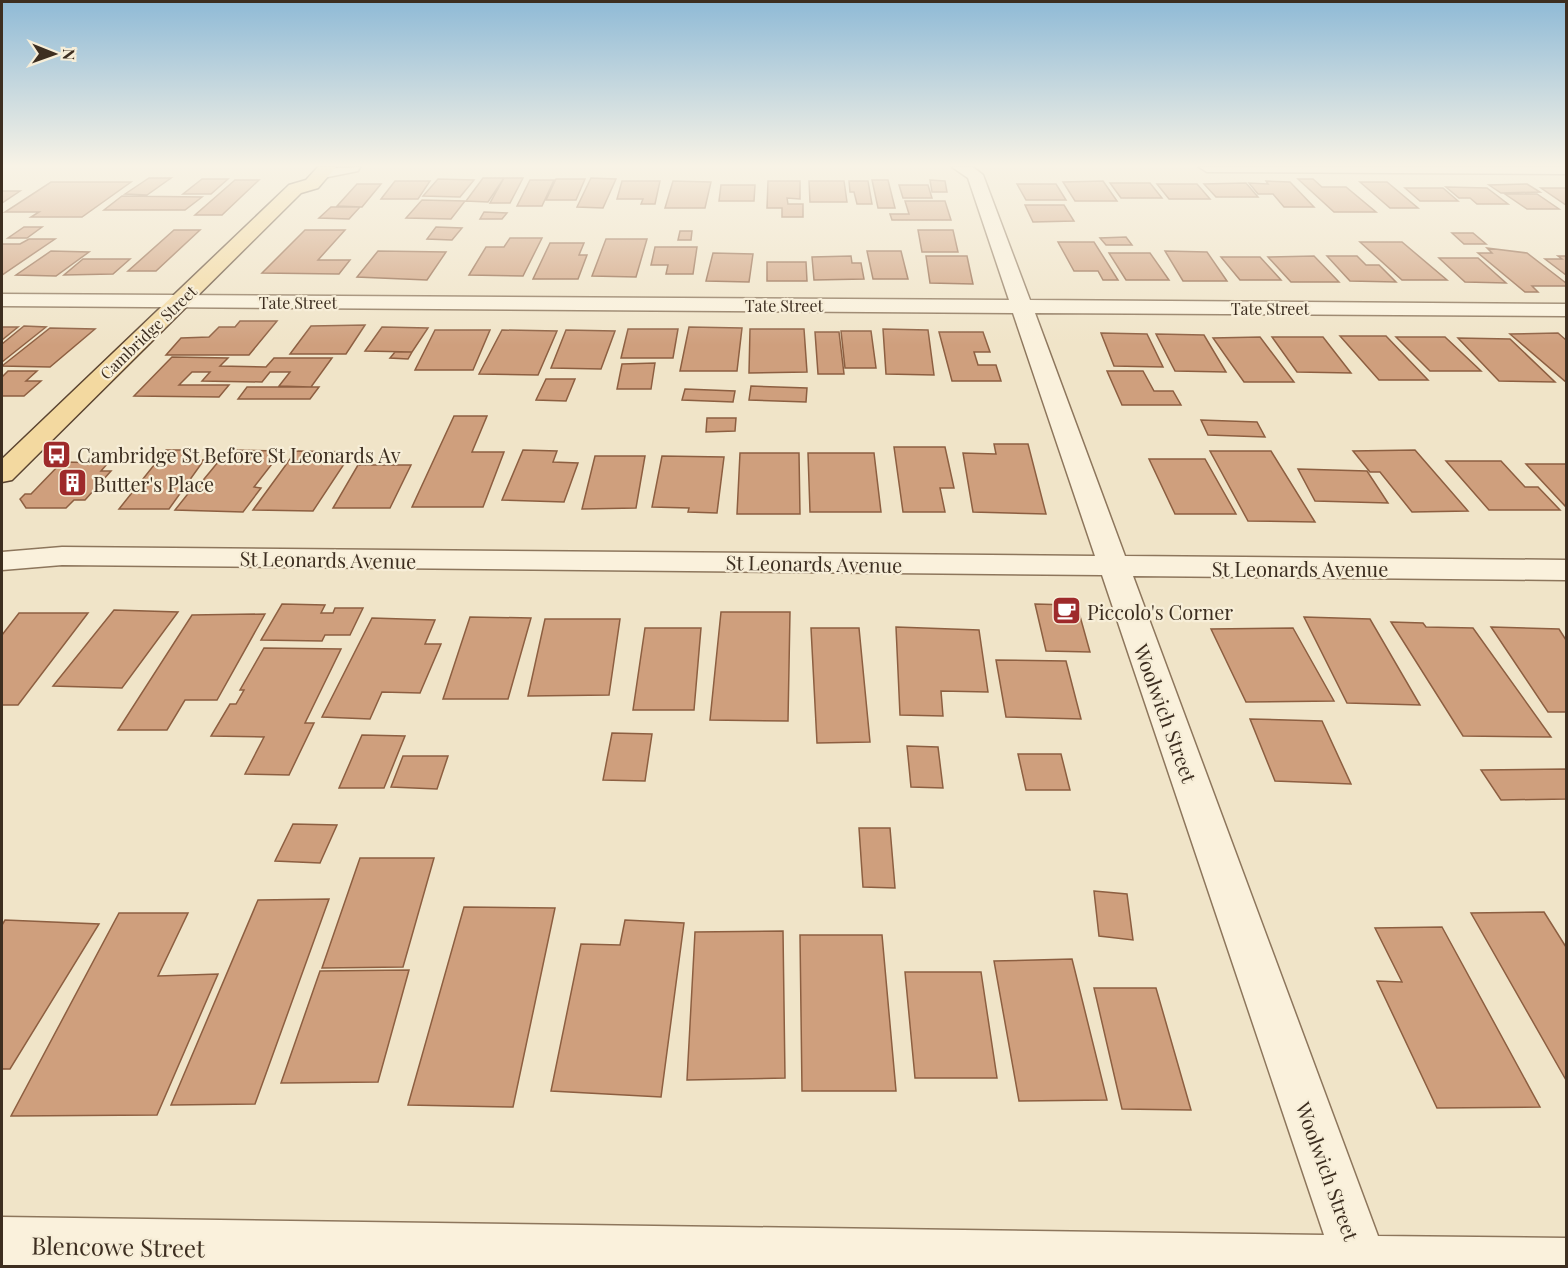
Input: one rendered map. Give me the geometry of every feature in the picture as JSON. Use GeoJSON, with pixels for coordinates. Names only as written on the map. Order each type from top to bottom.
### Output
{"type":"FeatureCollection","features":[{"type":"Feature","properties":{"kind":"main road","name":"Cambridge Street"},"geometry":{"type":"LineString","coordinates":[[2,474],[257,226]]}},
{"type":"Feature","properties":{"kind":"street","name":"Woolwich Street"},"geometry":{"type":"LineString","coordinates":[[993,226],[1361,1264]]}},
{"type":"Feature","properties":{"kind":"street","name":"Tate Street"},"geometry":{"type":"LineString","coordinates":[[2,300],[1566,310]]}},
{"type":"Feature","properties":{"kind":"street","name":"St Leonards Avenue"},"geometry":{"type":"LineString","coordinates":[[2,546],[62,556]]}},
{"type":"Feature","properties":{"kind":"street","name":"St Leonards Avenue"},"geometry":{"type":"LineString","coordinates":[[2,561],[62,556],[1566,570]]}},
{"type":"Feature","properties":{"kind":"street","name":"Blencowe Street"},"geometry":{"type":"LineString","coordinates":[[2,1244],[1566,1266]]}},
{"type":"Feature","properties":{"kind":"building"},"geometry":{"type":"Polygon","coordinates":[[[24,227],[42,227],[27,238],[8,238],[24,227]]]}},
{"type":"Feature","properties":{"kind":"building"},"geometry":{"type":"Polygon","coordinates":[[[436,227],[462,228],[452,240],[427,239],[436,227]]]}},
{"type":"Feature","properties":{"kind":"building"},"geometry":{"type":"Polygon","coordinates":[[[174,230],[200,230],[156,271],[128,271],[174,230]]]}},
{"type":"Feature","properties":{"kind":"building"},"geometry":{"type":"Polygon","coordinates":[[[305,230],[345,230],[318,260],[350,260],[339,274],[262,273],[305,230]]]}},
{"type":"Feature","properties":{"kind":"building"},"geometry":{"type":"Polygon","coordinates":[[[918,230],[953,230],[958,252],[922,252],[918,230]]]}},
{"type":"Feature","properties":{"kind":"building"},"geometry":{"type":"Polygon","coordinates":[[[680,231],[692,231],[691,240],[678,240],[680,231]]]}},
{"type":"Feature","properties":{"kind":"building"},"geometry":{"type":"Polygon","coordinates":[[[1452,233],[1473,233],[1486,244],[1464,244],[1452,233]]]}},
{"type":"Feature","properties":{"kind":"building"},"geometry":{"type":"Polygon","coordinates":[[[1126,237],[1132,245],[1106,245],[1100,238],[1126,237]]]}},
{"type":"Feature","properties":{"kind":"building"},"geometry":{"type":"Polygon","coordinates":[[[510,238],[542,238],[523,276],[469,275],[486,247],[504,247],[510,238]]]}},
{"type":"Feature","properties":{"kind":"building"},"geometry":{"type":"Polygon","coordinates":[[[29,239],[55,239],[2,275],[2,244],[20,244],[29,239]]]}},
{"type":"Feature","properties":{"kind":"building"},"geometry":{"type":"Polygon","coordinates":[[[606,239],[647,239],[636,277],[592,276],[606,239]]]}},
{"type":"Feature","properties":{"kind":"building"},"geometry":{"type":"Polygon","coordinates":[[[1058,242],[1094,242],[1118,280],[1103,280],[1098,271],[1074,271],[1058,242]]]}},
{"type":"Feature","properties":{"kind":"building"},"geometry":{"type":"Polygon","coordinates":[[[1360,242],[1402,242],[1447,280],[1402,280],[1360,242]]]}},
{"type":"Feature","properties":{"kind":"building"},"geometry":{"type":"Polygon","coordinates":[[[550,243],[584,243],[579,255],[587,255],[578,279],[533,279],[550,243]]]}},
{"type":"Feature","properties":{"kind":"building"},"geometry":{"type":"Polygon","coordinates":[[[655,247],[697,247],[693,274],[666,274],[668,265],[651,265],[655,247]]]}},
{"type":"Feature","properties":{"kind":"building"},"geometry":{"type":"Polygon","coordinates":[[[1487,248],[1527,253],[1566,283],[1566,286],[1532,286],[1538,292],[1525,292],[1478,253],[1492,253],[1487,248]]]}},
{"type":"Feature","properties":{"kind":"building"},"geometry":{"type":"Polygon","coordinates":[[[51,251],[89,252],[56,276],[16,275],[51,251]]]}},
{"type":"Feature","properties":{"kind":"building"},"geometry":{"type":"Polygon","coordinates":[[[378,251],[446,252],[427,280],[357,277],[378,251]]]}},
{"type":"Feature","properties":{"kind":"building"},"geometry":{"type":"Polygon","coordinates":[[[867,251],[901,251],[908,279],[873,279],[867,251]]]}},
{"type":"Feature","properties":{"kind":"building"},"geometry":{"type":"Polygon","coordinates":[[[1165,251],[1207,252],[1227,281],[1183,281],[1165,251]]]}},
{"type":"Feature","properties":{"kind":"building"},"geometry":{"type":"Polygon","coordinates":[[[713,253],[753,254],[749,282],[706,281],[713,253]]]}},
{"type":"Feature","properties":{"kind":"building"},"geometry":{"type":"Polygon","coordinates":[[[1109,253],[1150,253],[1169,280],[1126,280],[1109,253]]]}},
{"type":"Feature","properties":{"kind":"building"},"geometry":{"type":"Polygon","coordinates":[[[851,256],[852,263],[861,263],[864,279],[814,280],[812,257],[851,256]]]}},
{"type":"Feature","properties":{"kind":"building"},"geometry":{"type":"Polygon","coordinates":[[[926,256],[967,256],[973,284],[930,283],[926,256]]]}},
{"type":"Feature","properties":{"kind":"building"},"geometry":{"type":"Polygon","coordinates":[[[1314,256],[1339,282],[1291,282],[1268,257],[1314,256]]]}},
{"type":"Feature","properties":{"kind":"building"},"geometry":{"type":"Polygon","coordinates":[[[1327,256],[1357,256],[1366,265],[1379,265],[1396,282],[1350,281],[1327,256]]]}},
{"type":"Feature","properties":{"kind":"building"},"geometry":{"type":"Polygon","coordinates":[[[1558,256],[1566,256],[1566,275],[1545,259],[1562,259],[1558,256]]]}},
{"type":"Feature","properties":{"kind":"building"},"geometry":{"type":"Polygon","coordinates":[[[1221,257],[1260,257],[1281,280],[1240,280],[1221,257]]]}},
{"type":"Feature","properties":{"kind":"building"},"geometry":{"type":"Polygon","coordinates":[[[1439,258],[1478,258],[1506,283],[1465,282],[1439,258]]]}},
{"type":"Feature","properties":{"kind":"building"},"geometry":{"type":"Polygon","coordinates":[[[83,259],[130,259],[113,274],[64,275],[83,259]]]}},
{"type":"Feature","properties":{"kind":"building"},"geometry":{"type":"Polygon","coordinates":[[[767,262],[806,262],[807,281],[767,281],[767,262]]]}},
{"type":"Feature","properties":{"kind":"building"},"geometry":{"type":"Polygon","coordinates":[[[240,321],[277,321],[249,355],[166,355],[181,338],[209,337],[219,327],[235,327],[240,321]]]}},
{"type":"Feature","properties":{"kind":"building"},"geometry":{"type":"Polygon","coordinates":[[[365,325],[346,354],[290,354],[311,326],[365,325]]]}},
{"type":"Feature","properties":{"kind":"building"},"geometry":{"type":"Polygon","coordinates":[[[24,326],[46,327],[2,362],[2,344],[24,326]]]}},
{"type":"Feature","properties":{"kind":"building"},"geometry":{"type":"Polygon","coordinates":[[[2,327],[18,327],[2,340],[2,327]]]}},
{"type":"Feature","properties":{"kind":"building"},"geometry":{"type":"Polygon","coordinates":[[[382,327],[428,328],[412,352],[365,351],[382,327]]]}},
{"type":"Feature","properties":{"kind":"building"},"geometry":{"type":"Polygon","coordinates":[[[689,327],[742,328],[737,371],[680,371],[689,327]]]}},
{"type":"Feature","properties":{"kind":"building"},"geometry":{"type":"Polygon","coordinates":[[[50,328],[95,329],[50,367],[2,366],[50,328]]]}},
{"type":"Feature","properties":{"kind":"building"},"geometry":{"type":"Polygon","coordinates":[[[628,329],[678,329],[673,358],[621,358],[628,329]]]}},
{"type":"Feature","properties":{"kind":"building"},"geometry":{"type":"Polygon","coordinates":[[[750,329],[804,329],[807,372],[749,373],[750,329]]]}},
{"type":"Feature","properties":{"kind":"building"},"geometry":{"type":"Polygon","coordinates":[[[883,329],[928,330],[934,375],[886,374],[883,329]]]}},
{"type":"Feature","properties":{"kind":"building"},"geometry":{"type":"Polygon","coordinates":[[[435,330],[490,330],[473,370],[415,370],[435,330]]]}},
{"type":"Feature","properties":{"kind":"building"},"geometry":{"type":"Polygon","coordinates":[[[502,330],[557,331],[538,375],[479,374],[502,330]]]}},
{"type":"Feature","properties":{"kind":"building"},"geometry":{"type":"Polygon","coordinates":[[[566,330],[615,331],[601,369],[551,368],[566,330]]]}},
{"type":"Feature","properties":{"kind":"building"},"geometry":{"type":"Polygon","coordinates":[[[841,331],[871,331],[876,368],[845,368],[841,331]]]}},
{"type":"Feature","properties":{"kind":"building"},"geometry":{"type":"Polygon","coordinates":[[[815,332],[839,332],[844,374],[818,374],[815,332]]]}},
{"type":"Feature","properties":{"kind":"building"},"geometry":{"type":"Polygon","coordinates":[[[939,332],[983,332],[990,352],[974,352],[978,365],[996,365],[1001,381],[952,381],[939,332]]]}},
{"type":"Feature","properties":{"kind":"building"},"geometry":{"type":"Polygon","coordinates":[[[1101,333],[1147,334],[1163,367],[1114,366],[1101,333]]]}},
{"type":"Feature","properties":{"kind":"building"},"geometry":{"type":"Polygon","coordinates":[[[1558,333],[1566,340],[1566,382],[1510,334],[1558,333]]]}},
{"type":"Feature","properties":{"kind":"building"},"geometry":{"type":"Polygon","coordinates":[[[1156,334],[1204,335],[1226,372],[1175,371],[1156,334]]]}},
{"type":"Feature","properties":{"kind":"building"},"geometry":{"type":"Polygon","coordinates":[[[1340,336],[1386,336],[1428,380],[1379,380],[1340,336]]]}},
{"type":"Feature","properties":{"kind":"building"},"geometry":{"type":"Polygon","coordinates":[[[1260,337],[1294,382],[1244,382],[1213,338],[1260,337]]]}},
{"type":"Feature","properties":{"kind":"building"},"geometry":{"type":"Polygon","coordinates":[[[1272,337],[1323,337],[1351,373],[1297,372],[1272,337]]]}},
{"type":"Feature","properties":{"kind":"building"},"geometry":{"type":"Polygon","coordinates":[[[1396,337],[1445,337],[1481,371],[1430,371],[1396,337]]]}},
{"type":"Feature","properties":{"kind":"building"},"geometry":{"type":"Polygon","coordinates":[[[1458,338],[1510,339],[1555,382],[1499,381],[1458,338]]]}},
{"type":"Feature","properties":{"kind":"building"},"geometry":{"type":"Polygon","coordinates":[[[395,352],[412,352],[408,359],[390,358],[395,352]]]}},
{"type":"Feature","properties":{"kind":"building"},"geometry":{"type":"Polygon","coordinates":[[[172,357],[228,358],[220,366],[266,367],[274,358],[332,358],[311,387],[279,386],[290,372],[270,372],[262,382],[202,381],[210,372],[192,372],[179,385],[229,385],[219,397],[134,396],[172,357]]]}},
{"type":"Feature","properties":{"kind":"building"},"geometry":{"type":"Polygon","coordinates":[[[655,363],[651,389],[617,389],[622,364],[655,363]]]}},
{"type":"Feature","properties":{"kind":"building"},"geometry":{"type":"Polygon","coordinates":[[[8,371],[37,371],[26,381],[41,381],[24,396],[2,396],[2,377],[8,371]]]}},
{"type":"Feature","properties":{"kind":"building"},"geometry":{"type":"Polygon","coordinates":[[[1107,371],[1143,371],[1154,391],[1173,391],[1181,405],[1122,405],[1107,371]]]}},
{"type":"Feature","properties":{"kind":"building"},"geometry":{"type":"Polygon","coordinates":[[[546,379],[575,379],[566,401],[536,400],[546,379]]]}},
{"type":"Feature","properties":{"kind":"building"},"geometry":{"type":"Polygon","coordinates":[[[751,386],[807,388],[806,402],[749,400],[751,386]]]}},
{"type":"Feature","properties":{"kind":"building"},"geometry":{"type":"Polygon","coordinates":[[[247,387],[319,387],[310,399],[238,399],[247,387]]]}},
{"type":"Feature","properties":{"kind":"building"},"geometry":{"type":"Polygon","coordinates":[[[685,389],[735,391],[733,402],[682,400],[685,389]]]}},
{"type":"Feature","properties":{"kind":"building"},"geometry":{"type":"Polygon","coordinates":[[[454,416],[487,416],[472,452],[504,452],[483,507],[412,507],[454,416]]]}},
{"type":"Feature","properties":{"kind":"building"},"geometry":{"type":"Polygon","coordinates":[[[707,418],[736,418],[735,431],[706,432],[707,418]]]}},
{"type":"Feature","properties":{"kind":"building"},"geometry":{"type":"Polygon","coordinates":[[[1201,420],[1257,422],[1265,437],[1208,435],[1201,420]]]}},
{"type":"Feature","properties":{"kind":"building"},"geometry":{"type":"Polygon","coordinates":[[[994,444],[1028,444],[1046,514],[973,512],[963,453],[996,454],[994,444]]]}},
{"type":"Feature","properties":{"kind":"building"},"geometry":{"type":"Polygon","coordinates":[[[894,447],[945,447],[954,488],[940,488],[945,512],[903,512],[894,447]]]}},
{"type":"Feature","properties":{"kind":"building"},"geometry":{"type":"Polygon","coordinates":[[[166,450],[189,450],[182,460],[204,460],[169,509],[119,509],[166,450]]]}},
{"type":"Feature","properties":{"kind":"building"},"geometry":{"type":"Polygon","coordinates":[[[228,450],[282,451],[254,487],[261,488],[243,512],[175,510],[191,490],[195,490],[228,450]]]}},
{"type":"Feature","properties":{"kind":"building"},"geometry":{"type":"Polygon","coordinates":[[[523,450],[557,451],[553,462],[578,463],[564,502],[502,500],[523,450]]]}},
{"type":"Feature","properties":{"kind":"building"},"geometry":{"type":"Polygon","coordinates":[[[1415,450],[1468,511],[1412,512],[1380,472],[1370,472],[1353,451],[1415,450]]]}},
{"type":"Feature","properties":{"kind":"building"},"geometry":{"type":"Polygon","coordinates":[[[296,451],[352,452],[313,511],[253,510],[296,451]]]}},
{"type":"Feature","properties":{"kind":"building"},"geometry":{"type":"Polygon","coordinates":[[[1210,451],[1271,451],[1315,522],[1248,521],[1210,451]]]}},
{"type":"Feature","properties":{"kind":"building"},"geometry":{"type":"Polygon","coordinates":[[[740,453],[799,453],[800,514],[737,514],[740,453]]]}},
{"type":"Feature","properties":{"kind":"building"},"geometry":{"type":"Polygon","coordinates":[[[808,453],[874,453],[881,512],[810,512],[808,453]]]}},
{"type":"Feature","properties":{"kind":"building"},"geometry":{"type":"Polygon","coordinates":[[[595,456],[645,456],[636,508],[582,509],[595,456]]]}},
{"type":"Feature","properties":{"kind":"building"},"geometry":{"type":"Polygon","coordinates":[[[662,456],[724,457],[717,513],[688,512],[689,508],[652,507],[662,456]]]}},
{"type":"Feature","properties":{"kind":"building"},"geometry":{"type":"Polygon","coordinates":[[[1149,459],[1205,459],[1236,514],[1175,514],[1149,459]]]}},
{"type":"Feature","properties":{"kind":"building"},"geometry":{"type":"Polygon","coordinates":[[[1446,461],[1501,461],[1525,487],[1538,487],[1560,510],[1489,510],[1446,461]]]}},
{"type":"Feature","properties":{"kind":"building","name":"Butter's Place"},"geometry":{"type":"Polygon","coordinates":[[[62,462],[108,463],[101,471],[111,471],[85,500],[74,500],[66,508],[26,508],[20,499],[25,494],[31,494],[62,462]]]}},
{"type":"Feature","properties":{"kind":"building"},"geometry":{"type":"Polygon","coordinates":[[[1526,464],[1566,464],[1566,507],[1526,464]]]}},
{"type":"Feature","properties":{"kind":"building"},"geometry":{"type":"Polygon","coordinates":[[[358,465],[411,465],[390,508],[333,508],[358,465]]]}},
{"type":"Feature","properties":{"kind":"building"},"geometry":{"type":"Polygon","coordinates":[[[1298,469],[1367,471],[1388,503],[1315,501],[1298,469]]]}},
{"type":"Feature","properties":{"kind":"building"},"geometry":{"type":"Polygon","coordinates":[[[282,604],[325,605],[321,613],[333,613],[335,608],[363,608],[350,635],[325,635],[322,641],[261,640],[282,604]]]}},
{"type":"Feature","properties":{"kind":"building"},"geometry":{"type":"Polygon","coordinates":[[[1035,604],[1071,605],[1078,609],[1090,652],[1046,651],[1035,604]]]}},
{"type":"Feature","properties":{"kind":"building"},"geometry":{"type":"Polygon","coordinates":[[[114,610],[178,612],[122,688],[53,686],[114,610]]]}},
{"type":"Feature","properties":{"kind":"building"},"geometry":{"type":"Polygon","coordinates":[[[721,612],[790,612],[788,721],[710,720],[721,612]]]}},
{"type":"Feature","properties":{"kind":"building"},"geometry":{"type":"Polygon","coordinates":[[[19,613],[88,613],[18,705],[2,705],[2,635],[19,613]]]}},
{"type":"Feature","properties":{"kind":"building"},"geometry":{"type":"Polygon","coordinates":[[[265,614],[217,700],[185,700],[167,730],[118,730],[192,615],[265,614]]]}},
{"type":"Feature","properties":{"kind":"building"},"geometry":{"type":"Polygon","coordinates":[[[470,617],[531,618],[508,699],[443,699],[470,617]]]}},
{"type":"Feature","properties":{"kind":"building"},"geometry":{"type":"Polygon","coordinates":[[[1304,617],[1370,619],[1420,705],[1347,703],[1304,617]]]}},
{"type":"Feature","properties":{"kind":"building"},"geometry":{"type":"Polygon","coordinates":[[[372,618],[435,620],[425,644],[441,644],[420,693],[382,692],[370,719],[322,717],[372,618]]]}},
{"type":"Feature","properties":{"kind":"building"},"geometry":{"type":"Polygon","coordinates":[[[545,619],[620,619],[609,695],[528,696],[545,619]]]}},
{"type":"Feature","properties":{"kind":"building"},"geometry":{"type":"Polygon","coordinates":[[[1391,622],[1423,623],[1426,627],[1473,628],[1551,737],[1463,736],[1391,622]]]}},
{"type":"Feature","properties":{"kind":"building"},"geometry":{"type":"Polygon","coordinates":[[[896,627],[979,630],[988,692],[941,691],[943,716],[900,715],[896,627]]]}},
{"type":"Feature","properties":{"kind":"building"},"geometry":{"type":"Polygon","coordinates":[[[1491,627],[1559,629],[1566,640],[1566,712],[1548,712],[1491,627]]]}},
{"type":"Feature","properties":{"kind":"building"},"geometry":{"type":"Polygon","coordinates":[[[645,628],[701,628],[694,710],[633,710],[645,628]]]}},
{"type":"Feature","properties":{"kind":"building"},"geometry":{"type":"Polygon","coordinates":[[[811,628],[859,628],[870,742],[817,743],[811,628]]]}},
{"type":"Feature","properties":{"kind":"building"},"geometry":{"type":"Polygon","coordinates":[[[1293,628],[1334,701],[1246,702],[1211,629],[1293,628]]]}},
{"type":"Feature","properties":{"kind":"building"},"geometry":{"type":"Polygon","coordinates":[[[264,648],[341,649],[305,723],[314,723],[289,775],[245,774],[264,737],[211,736],[230,704],[236,704],[244,690],[240,690],[264,648]]]}},
{"type":"Feature","properties":{"kind":"building"},"geometry":{"type":"Polygon","coordinates":[[[996,660],[1066,661],[1081,719],[1006,717],[996,660]]]}},
{"type":"Feature","properties":{"kind":"building"},"geometry":{"type":"Polygon","coordinates":[[[1250,719],[1322,721],[1351,784],[1275,781],[1250,719]]]}},
{"type":"Feature","properties":{"kind":"building"},"geometry":{"type":"Polygon","coordinates":[[[612,733],[652,734],[645,781],[603,780],[612,733]]]}},
{"type":"Feature","properties":{"kind":"building"},"geometry":{"type":"Polygon","coordinates":[[[362,735],[405,736],[384,788],[339,788],[362,735]]]}},
{"type":"Feature","properties":{"kind":"building"},"geometry":{"type":"Polygon","coordinates":[[[907,746],[938,747],[943,788],[911,787],[907,746]]]}},
{"type":"Feature","properties":{"kind":"building"},"geometry":{"type":"Polygon","coordinates":[[[1018,754],[1061,754],[1070,790],[1026,790],[1018,754]]]}},
{"type":"Feature","properties":{"kind":"building"},"geometry":{"type":"Polygon","coordinates":[[[403,756],[448,756],[437,789],[391,787],[403,756]]]}},
{"type":"Feature","properties":{"kind":"building"},"geometry":{"type":"Polygon","coordinates":[[[1566,769],[1566,799],[1501,800],[1481,770],[1566,769]]]}},
{"type":"Feature","properties":{"kind":"building"},"geometry":{"type":"Polygon","coordinates":[[[293,824],[337,825],[320,863],[275,861],[293,824]]]}},
{"type":"Feature","properties":{"kind":"building"},"geometry":{"type":"Polygon","coordinates":[[[859,828],[890,828],[895,888],[863,887],[859,828]]]}},
{"type":"Feature","properties":{"kind":"building"},"geometry":{"type":"Polygon","coordinates":[[[360,858],[434,858],[403,967],[322,968],[360,858]]]}},
{"type":"Feature","properties":{"kind":"building"},"geometry":{"type":"Polygon","coordinates":[[[1094,891],[1127,894],[1133,940],[1099,936],[1094,891]]]}},
{"type":"Feature","properties":{"kind":"building"},"geometry":{"type":"Polygon","coordinates":[[[329,899],[255,1104],[171,1105],[258,900],[329,899]]]}},
{"type":"Feature","properties":{"kind":"building"},"geometry":{"type":"Polygon","coordinates":[[[464,907],[555,908],[513,1107],[408,1105],[464,907]]]}},
{"type":"Feature","properties":{"kind":"building"},"geometry":{"type":"Polygon","coordinates":[[[1544,912],[1566,947],[1566,1080],[1471,913],[1544,912]]]}},
{"type":"Feature","properties":{"kind":"building"},"geometry":{"type":"Polygon","coordinates":[[[119,913],[188,913],[158,976],[218,974],[157,1115],[11,1116],[119,913]]]}},
{"type":"Feature","properties":{"kind":"building"},"geometry":{"type":"Polygon","coordinates":[[[5,920],[99,924],[10,1069],[2,1069],[2,925],[5,920]]]}},
{"type":"Feature","properties":{"kind":"building"},"geometry":{"type":"Polygon","coordinates":[[[625,920],[684,923],[661,1097],[551,1091],[581,944],[620,945],[625,920]]]}},
{"type":"Feature","properties":{"kind":"building"},"geometry":{"type":"Polygon","coordinates":[[[1442,927],[1540,1107],[1437,1108],[1377,981],[1402,982],[1375,928],[1442,927]]]}},
{"type":"Feature","properties":{"kind":"building"},"geometry":{"type":"Polygon","coordinates":[[[783,931],[785,1078],[687,1080],[695,932],[783,931]]]}},
{"type":"Feature","properties":{"kind":"building"},"geometry":{"type":"Polygon","coordinates":[[[800,935],[882,935],[896,1091],[802,1091],[800,935]]]}},
{"type":"Feature","properties":{"kind":"building"},"geometry":{"type":"Polygon","coordinates":[[[1072,959],[1107,1100],[1019,1101],[994,961],[1072,959]]]}},
{"type":"Feature","properties":{"kind":"building"},"geometry":{"type":"Polygon","coordinates":[[[409,970],[378,1082],[281,1083],[320,971],[409,970]]]}},
{"type":"Feature","properties":{"kind":"building"},"geometry":{"type":"Polygon","coordinates":[[[905,972],[981,972],[997,1078],[915,1078],[905,972]]]}},
{"type":"Feature","properties":{"kind":"building"},"geometry":{"type":"Polygon","coordinates":[[[1094,988],[1156,988],[1191,1110],[1122,1109],[1094,988]]]}},
{"type":"Feature","properties":{"kind":"place","name":"Cambridge St Before St Leonards Av"},"geometry":{"type":"Point","coordinates":[56,454]}},
{"type":"Feature","properties":{"kind":"place","name":"Butter's Place"},"geometry":{"type":"Point","coordinates":[72,483]}},
{"type":"Feature","properties":{"kind":"place","name":"Piccolo's Corner"},"geometry":{"type":"Point","coordinates":[1066,611]}}]}
